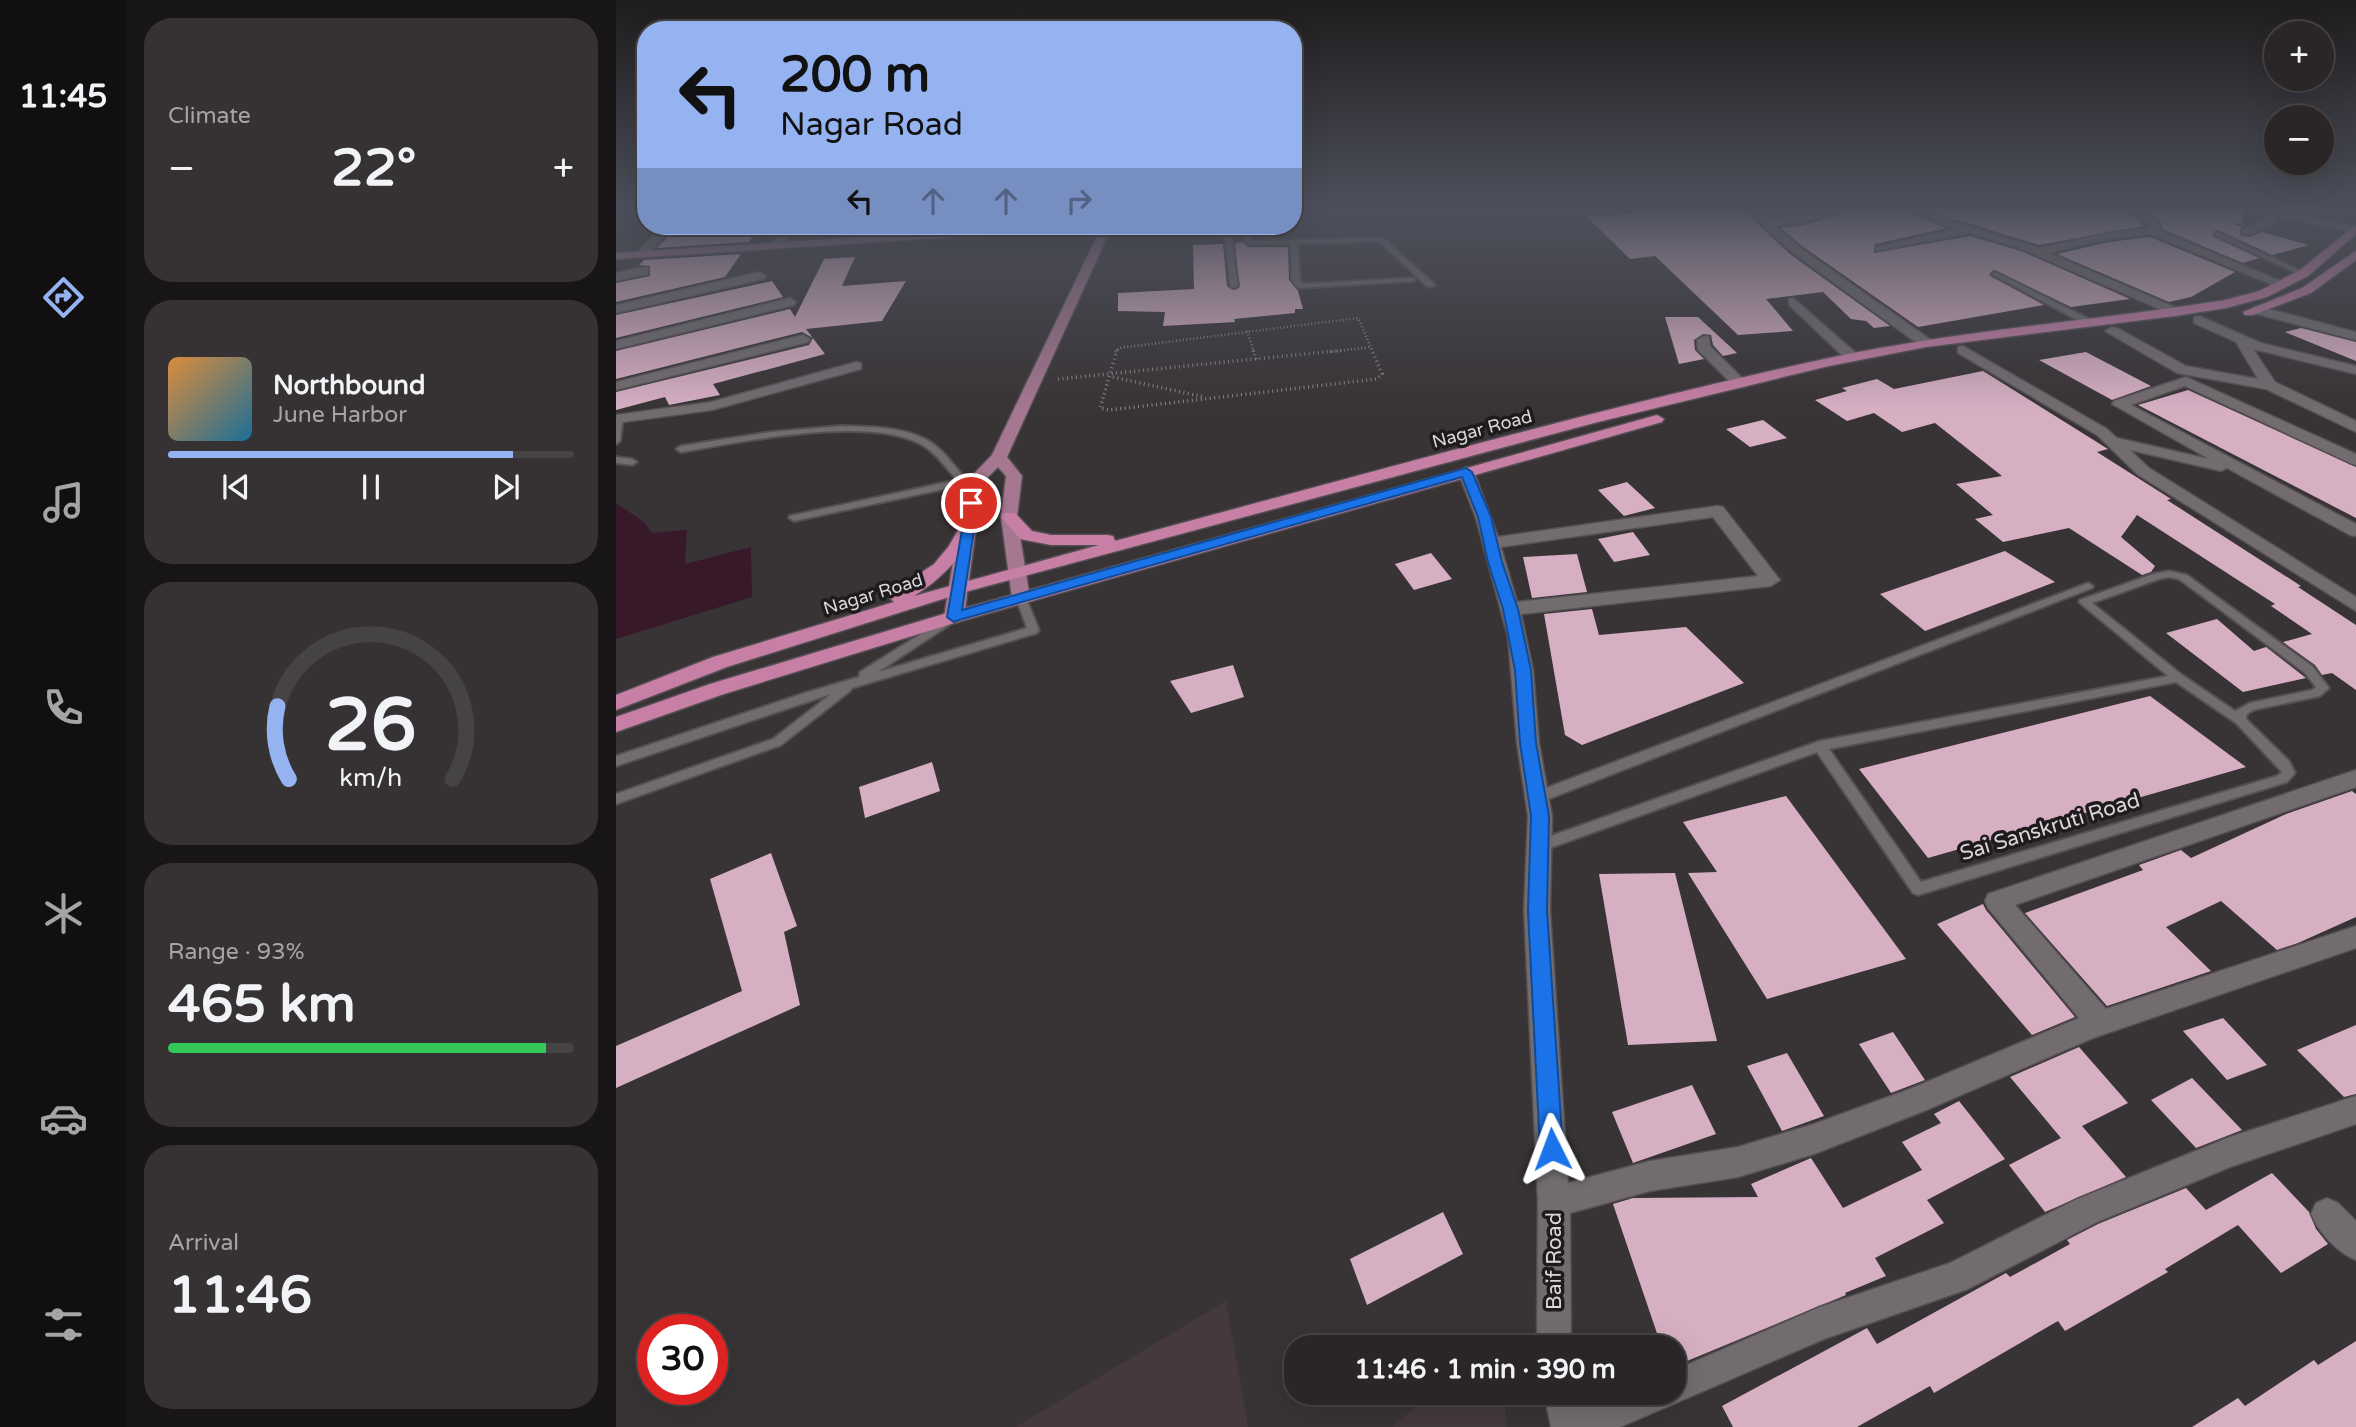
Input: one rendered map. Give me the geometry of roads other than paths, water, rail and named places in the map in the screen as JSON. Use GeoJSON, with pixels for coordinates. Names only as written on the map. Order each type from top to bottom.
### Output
{"type":"FeatureCollection","features":[{"type":"Feature","properties":{"kind":"highway","name":"Nagar Road"},"geometry":{"type":"LineString","coordinates":[[616,703],[719,662],[958,588],[1594,419],[1852,357],[1926,343],[2226,304],[2263,294],[2298,277]]}},
{"type":"Feature","properties":{"kind":"highway","name":"Nagar Road"},"geometry":{"type":"LineString","coordinates":[[616,725],[717,689],[954,617],[1608,431],[1844,372],[1964,350],[2257,310],[2312,290],[2330,277]]}},
{"type":"Feature","properties":{"kind":"highway"},"geometry":{"type":"LineString","coordinates":[[1009,517],[1026,535],[1051,540],[1117,540],[1178,530]]}},
{"type":"Feature","properties":{"kind":"highway"},"geometry":{"type":"LineString","coordinates":[[835,625],[881,606],[926,582],[948,561],[962,541],[969,524]]}},
{"type":"Feature","properties":{"kind":"main road"},"geometry":{"type":"LineString","coordinates":[[954,617],[969,524],[969,482],[999,457],[1084,277]]}},
{"type":"Feature","properties":{"kind":"main road"},"geometry":{"type":"LineString","coordinates":[[999,457],[1014,476],[1009,517],[1021,598]]}},
{"type":"Feature","properties":{"kind":"street"},"geometry":{"type":"LineString","coordinates":[[616,309],[757,277]]}},
{"type":"Feature","properties":{"kind":"street"},"geometry":{"type":"LineString","coordinates":[[1836,277],[1926,343]]}},
{"type":"Feature","properties":{"kind":"street"},"geometry":{"type":"LineString","coordinates":[[2094,277],[2175,312]]}},
{"type":"Feature","properties":{"kind":"street"},"geometry":{"type":"LineString","coordinates":[[2263,277],[2284,285]]}},
{"type":"Feature","properties":{"kind":"street"},"geometry":{"type":"LineString","coordinates":[[616,345],[790,302]]}},
{"type":"Feature","properties":{"kind":"street"},"geometry":{"type":"LineString","coordinates":[[1793,302],[1852,357]]}},
{"type":"Feature","properties":{"kind":"street"},"geometry":{"type":"LineString","coordinates":[[2257,310],[2356,336]]}},
{"type":"Feature","properties":{"kind":"street"},"geometry":{"type":"LineString","coordinates":[[2199,320],[2242,342],[2356,370]]}},
{"type":"Feature","properties":{"kind":"street"},"geometry":{"type":"LineString","coordinates":[[2112,331],[2182,370],[2270,385],[2356,426]]}},
{"type":"Feature","properties":{"kind":"street"},"geometry":{"type":"LineString","coordinates":[[616,386],[803,339]]}},
{"type":"Feature","properties":{"kind":"street"},"geometry":{"type":"LineString","coordinates":[[1704,340],[1703,346],[1740,384]]}},
{"type":"Feature","properties":{"kind":"street"},"geometry":{"type":"LineString","coordinates":[[2242,342],[2270,385]]}},
{"type":"Feature","properties":{"kind":"street"},"geometry":{"type":"LineString","coordinates":[[1964,350],[2115,442],[2143,471],[2356,605]]}},
{"type":"Feature","properties":{"kind":"street"},"geometry":{"type":"LineString","coordinates":[[617,419],[712,406],[856,366]]}},
{"type":"Feature","properties":{"kind":"street"},"geometry":{"type":"LineString","coordinates":[[2356,460],[2186,381],[2119,404],[2356,531]]}},
{"type":"Feature","properties":{"kind":"street"},"geometry":{"type":"LineString","coordinates":[[2115,442],[2247,472]]}},
{"type":"Feature","properties":{"kind":"street","name":"Baif Road"},"geometry":{"type":"LineString","coordinates":[[1466,472],[1484,517],[1511,609],[1523,670],[1528,743],[1538,797],[1537,911],[1554,1202],[1554,1335]]}},
{"type":"Feature","properties":{"kind":"street"},"geometry":{"type":"LineString","coordinates":[[1490,543],[1717,511],[1771,580],[1511,609]]}},
{"type":"Feature","properties":{"kind":"street"},"geometry":{"type":"LineString","coordinates":[[2101,1024],[1997,901],[2356,778]]}},
{"type":"Feature","properties":{"kind":"street"},"geometry":{"type":"LineString","coordinates":[[1554,1202],[1650,1176],[1738,1162],[1814,1139],[2101,1024],[2356,937]]}},
{"type":"Feature","properties":{"kind":"street"},"geometry":{"type":"LineString","coordinates":[[1686,1383],[1820,1324],[1956,1277],[2110,1201],[2230,1152],[2356,1110]]}},
{"type":"Feature","properties":{"kind":"street"},"geometry":{"type":"LineString","coordinates":[[2327,1214],[2356,1244]]}},
{"type":"Feature","properties":{"kind":"street"},"geometry":{"type":"LineString","coordinates":[[1564,1405],[1569,1427]]}},
{"type":"Feature","properties":{"kind":"street"},"geometry":{"type":"LineString","coordinates":[[1574,1427],[1632,1405]]}},
{"type":"Feature","properties":{"kind":"lane"},"geometry":{"type":"LineString","coordinates":[[1233,277],[1234,286]]}},
{"type":"Feature","properties":{"kind":"lane"},"geometry":{"type":"LineString","coordinates":[[1296,277],[1301,286],[1412,280]]}},
{"type":"Feature","properties":{"kind":"lane"},"geometry":{"type":"LineString","coordinates":[[1422,277],[1431,285]]}},
{"type":"Feature","properties":{"kind":"lane"},"geometry":{"type":"LineString","coordinates":[[2000,277],[2088,322]]}},
{"type":"Feature","properties":{"kind":"lane"},"geometry":{"type":"LineString","coordinates":[[616,441],[617,419]]}},
{"type":"Feature","properties":{"kind":"lane"},"geometry":{"type":"LineString","coordinates":[[681,449],[832,430],[889,432],[925,443],[969,482]]}},
{"type":"Feature","properties":{"kind":"lane"},"geometry":{"type":"LineString","coordinates":[[616,460],[632,463]]}},
{"type":"Feature","properties":{"kind":"lane"},"geometry":{"type":"LineString","coordinates":[[794,518],[969,482]]}},
{"type":"Feature","properties":{"kind":"lane","name":"Sai Sanskruti Road"},"geometry":{"type":"LineString","coordinates":[[1820,746],[1919,889],[2282,779],[2289,773],[2284,764],[2239,720],[2178,678],[2084,602],[2169,574],[2183,576],[2309,670],[2323,688],[2316,692],[2250,707],[2241,712],[2239,720]]}},
{"type":"Feature","properties":{"kind":"lane"},"geometry":{"type":"LineString","coordinates":[[1538,797],[2088,586]]}},
{"type":"Feature","properties":{"kind":"lane"},"geometry":{"type":"LineString","coordinates":[[616,761],[852,683],[1033,630],[1021,598]]}},
{"type":"Feature","properties":{"kind":"lane"},"geometry":{"type":"LineString","coordinates":[[616,799],[777,742],[852,683],[954,617]]}},
{"type":"Feature","properties":{"kind":"lane"},"geometry":{"type":"LineString","coordinates":[[1539,846],[1820,746],[2178,678]]}}]}
